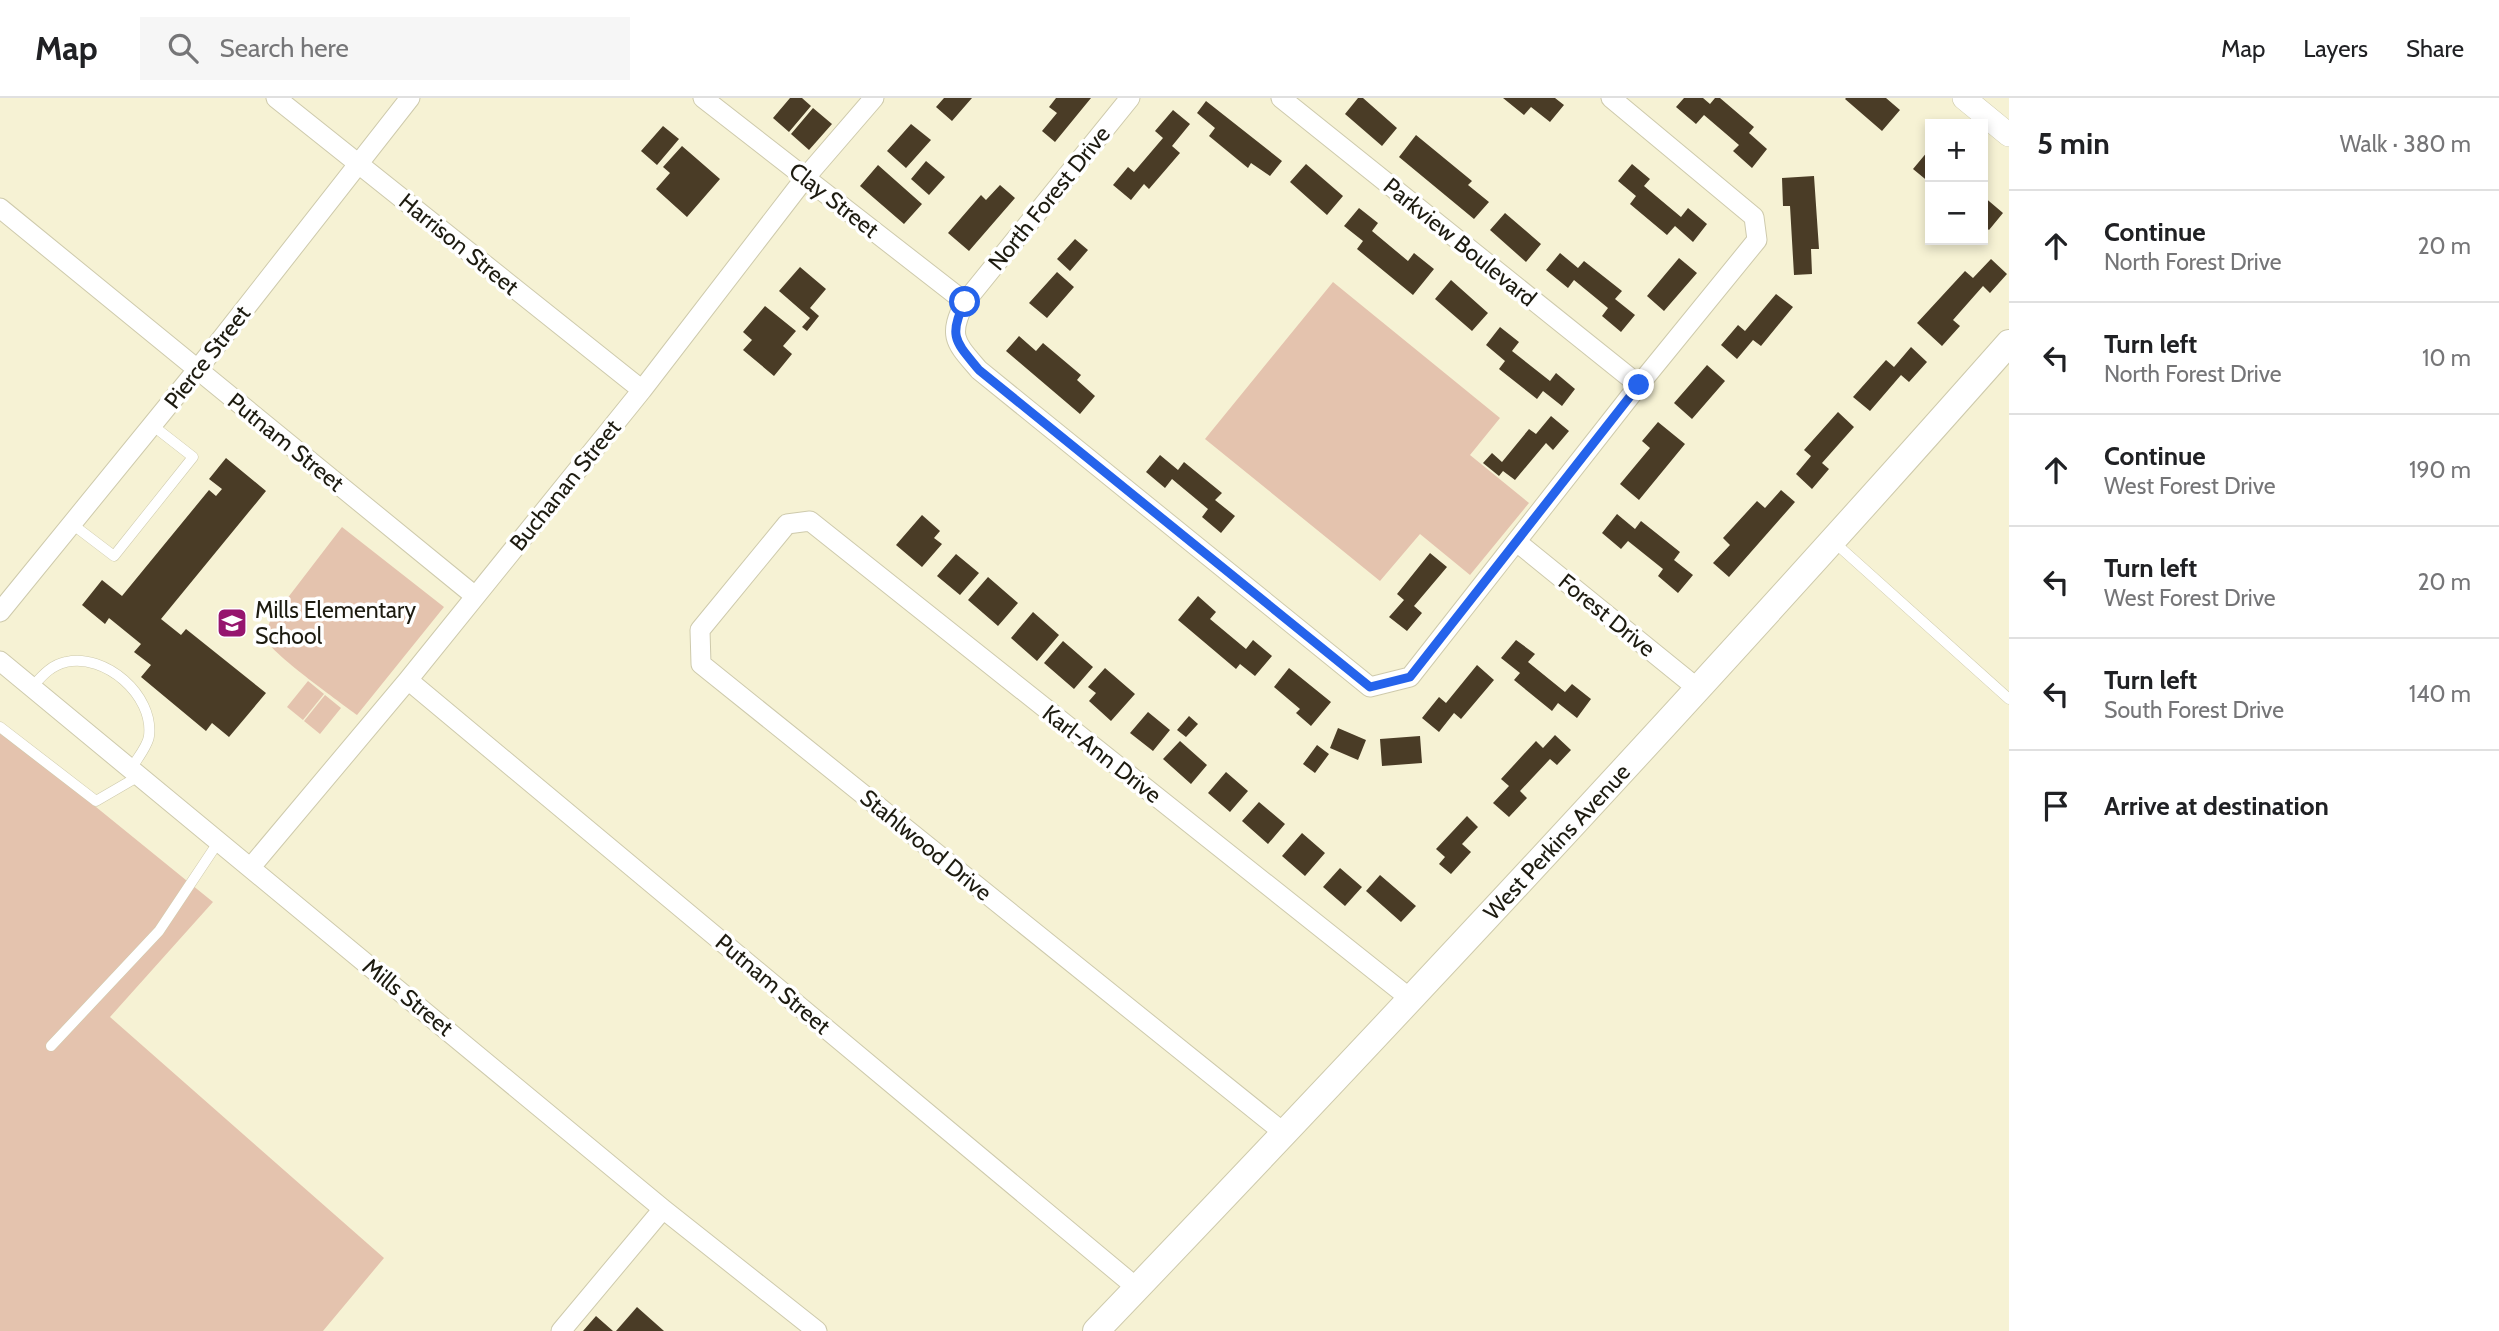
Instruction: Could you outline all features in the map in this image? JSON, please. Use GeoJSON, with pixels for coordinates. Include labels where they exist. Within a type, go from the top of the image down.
{"type":"FeatureCollection","features":[{"type":"Feature","properties":{"kind":"main road","name":"West Perkins Avenue"},"geometry":{"type":"LineString","coordinates":[[1096,1331],[1412,1000],[1833,542],[2009,343]]}},
{"type":"Feature","properties":{"kind":"street","name":"Harrison Street"},"geometry":{"type":"LineString","coordinates":[[276,98],[642,390]]}},
{"type":"Feature","properties":{"kind":"street","name":"Pierce Street"},"geometry":{"type":"LineString","coordinates":[[0,612],[198,370],[410,98]]}},
{"type":"Feature","properties":{"kind":"street","name":"Clay Street"},"geometry":{"type":"LineString","coordinates":[[703,98],[965,302]]}},
{"type":"Feature","properties":{"kind":"street","name":"Buchanan Street"},"geometry":{"type":"LineString","coordinates":[[251,867],[408,680],[642,390],[805,178],[874,98]]}},
{"type":"Feature","properties":{"kind":"street","name":"North Forest Drive"},"geometry":{"type":"LineString","coordinates":[[1130,98],[965,302],[956,319],[956,342],[979,370],[1370,687],[1410,677],[1517,542]]}},
{"type":"Feature","properties":{"kind":"street","name":"Parkview Boulevard"},"geometry":{"type":"LineString","coordinates":[[1281,98],[1639,385]]}},
{"type":"Feature","properties":{"kind":"street"},"geometry":{"type":"LineString","coordinates":[[1517,542],[1639,385],[1757,240],[1754,217],[1611,98]]}},
{"type":"Feature","properties":{"kind":"street"},"geometry":{"type":"LineString","coordinates":[[1964,98],[2009,135]]}},
{"type":"Feature","properties":{"kind":"street","name":"Putnam Street"},"geometry":{"type":"LineString","coordinates":[[0,208],[475,596]]}},
{"type":"Feature","properties":{"kind":"street","name":"Karl-Ann Drive"},"geometry":{"type":"LineString","coordinates":[[787,524],[810,521],[1412,1000]]}},
{"type":"Feature","properties":{"kind":"street","name":"Stahlwood Drive"},"geometry":{"type":"LineString","coordinates":[[787,524],[700,630],[701,664],[1284,1133]]}},
{"type":"Feature","properties":{"kind":"street","name":"Forest Drive"},"geometry":{"type":"LineString","coordinates":[[1517,542],[1697,688]]}},
{"type":"Feature","properties":{"kind":"street","name":"Mills Street"},"geometry":{"type":"LineString","coordinates":[[0,661],[663,1209],[817,1331]]}},
{"type":"Feature","properties":{"kind":"street","name":"Putnam Street"},"geometry":{"type":"LineString","coordinates":[[408,680],[1137,1288]]}},
{"type":"Feature","properties":{"kind":"street"},"geometry":{"type":"LineString","coordinates":[[561,1331],[663,1209]]}},
{"type":"Feature","properties":{"kind":"lane"},"geometry":{"type":"LineString","coordinates":[[72,524],[114,556],[193,457],[152,425]]}},
{"type":"Feature","properties":{"kind":"lane"},"geometry":{"type":"LineString","coordinates":[[1833,542],[2009,699]]}},
{"type":"Feature","properties":{"kind":"lane"},"geometry":{"type":"LineString","coordinates":[[0,727],[96,801],[135,772],[149,737],[146,714],[139,696],[125,679],[88,663],[67,661],[48,670],[32,687]]}},
{"type":"Feature","properties":{"kind":"lane"},"geometry":{"type":"LineString","coordinates":[[51,1046],[159,931],[219,841]]}},
{"type":"Feature","properties":{"kind":"shaded area"},"geometry":{"type":"Polygon","coordinates":[[[1333,282],[1500,418],[1470,455],[1529,503],[1470,575],[1420,534],[1380,581],[1205,439],[1333,282]]]}},
{"type":"Feature","properties":{"kind":"shaded area"},"geometry":{"type":"Polygon","coordinates":[[[342,527],[444,607],[357,715],[282,657],[268,642],[267,637],[270,621],[342,527]]]}},
{"type":"Feature","properties":{"kind":"shaded area"},"geometry":{"type":"Polygon","coordinates":[[[308,681],[324,694],[303,720],[287,707],[308,681]]]}},
{"type":"Feature","properties":{"kind":"shaded area"},"geometry":{"type":"Polygon","coordinates":[[[325,695],[341,708],[320,734],[304,721],[325,695]]]}},
{"type":"Feature","properties":{"kind":"shaded area"},"geometry":{"type":"Polygon","coordinates":[[[0,729],[213,902],[110,1017],[384,1258],[323,1331],[0,1331],[0,729]]]}},
{"type":"Feature","properties":{"kind":"building"},"geometry":{"type":"Polygon","coordinates":[[[790,98],[802,98],[811,106],[789,132],[773,118],[790,98]]]}},
{"type":"Feature","properties":{"kind":"building"},"geometry":{"type":"Polygon","coordinates":[[[944,98],[972,98],[952,121],[936,107],[944,98]]]}},
{"type":"Feature","properties":{"kind":"building"},"geometry":{"type":"Polygon","coordinates":[[[1056,98],[1091,98],[1055,142],[1042,131],[1057,113],[1049,107],[1056,98]]]}},
{"type":"Feature","properties":{"kind":"building"},"geometry":{"type":"Polygon","coordinates":[[[1358,98],[1363,98],[1397,128],[1382,146],[1345,114],[1358,98]]]}},
{"type":"Feature","properties":{"kind":"building"},"geometry":{"type":"Polygon","coordinates":[[[1503,98],[1555,98],[1564,105],[1550,122],[1531,107],[1524,115],[1503,98]]]}},
{"type":"Feature","properties":{"kind":"building"},"geometry":{"type":"Polygon","coordinates":[[[1684,98],[1703,98],[1710,104],[1715,98],[1720,98],[1754,127],[1749,133],[1767,149],[1752,168],[1733,151],[1739,145],[1704,115],[1696,124],[1676,107],[1684,98]]]}},
{"type":"Feature","properties":{"kind":"building"},"geometry":{"type":"Polygon","coordinates":[[[1846,98],[1886,98],[1900,110],[1882,131],[1846,98]]]}},
{"type":"Feature","properties":{"kind":"building"},"geometry":{"type":"Polygon","coordinates":[[[1206,101],[1282,161],[1270,176],[1251,163],[1248,168],[1209,136],[1215,128],[1197,113],[1206,101]]]}},
{"type":"Feature","properties":{"kind":"building"},"geometry":{"type":"Polygon","coordinates":[[[813,108],[832,124],[809,150],[791,134],[813,108]]]}},
{"type":"Feature","properties":{"kind":"building"},"geometry":{"type":"Polygon","coordinates":[[[1173,110],[1190,124],[1172,146],[1180,153],[1149,189],[1144,184],[1131,200],[1113,185],[1128,167],[1134,172],[1163,138],[1155,131],[1173,110]]]}},
{"type":"Feature","properties":{"kind":"building"},"geometry":{"type":"Polygon","coordinates":[[[911,124],[931,140],[906,168],[887,151],[911,124]]]}},
{"type":"Feature","properties":{"kind":"building"},"geometry":{"type":"Polygon","coordinates":[[[663,126],[679,139],[657,165],[641,151],[663,126]]]}},
{"type":"Feature","properties":{"kind":"building"},"geometry":{"type":"Polygon","coordinates":[[[1416,135],[1472,181],[1468,185],[1489,202],[1474,219],[1399,157],[1416,135]]]}},
{"type":"Feature","properties":{"kind":"building"},"geometry":{"type":"Polygon","coordinates":[[[682,146],[720,179],[687,217],[656,189],[670,173],[663,167],[682,146]]]}},
{"type":"Feature","properties":{"kind":"building"},"geometry":{"type":"Polygon","coordinates":[[[1925,155],[1925,179],[1913,169],[1925,155]]]}},
{"type":"Feature","properties":{"kind":"building"},"geometry":{"type":"Polygon","coordinates":[[[926,161],[945,177],[929,195],[911,179],[926,161]]]}},
{"type":"Feature","properties":{"kind":"building"},"geometry":{"type":"Polygon","coordinates":[[[1306,164],[1343,196],[1327,215],[1290,182],[1306,164]]]}},
{"type":"Feature","properties":{"kind":"building"},"geometry":{"type":"Polygon","coordinates":[[[1632,164],[1650,179],[1644,186],[1681,217],[1688,208],[1707,224],[1693,242],[1675,226],[1667,235],[1630,204],[1636,196],[1618,181],[1632,164]]]}},
{"type":"Feature","properties":{"kind":"building"},"geometry":{"type":"Polygon","coordinates":[[[878,165],[922,204],[904,224],[860,186],[878,165]]]}},
{"type":"Feature","properties":{"kind":"building"},"geometry":{"type":"Polygon","coordinates":[[[1814,176],[1819,249],[1811,249],[1812,274],[1794,275],[1790,206],[1783,206],[1782,178],[1814,176]]]}},
{"type":"Feature","properties":{"kind":"building"},"geometry":{"type":"Polygon","coordinates":[[[1000,185],[1015,198],[969,251],[948,233],[981,195],[986,200],[1000,185]]]}},
{"type":"Feature","properties":{"kind":"building"},"geometry":{"type":"Polygon","coordinates":[[[1988,200],[2003,213],[1988,229],[1988,200]]]}},
{"type":"Feature","properties":{"kind":"building"},"geometry":{"type":"Polygon","coordinates":[[[1359,208],[1378,223],[1372,231],[1408,261],[1414,253],[1434,269],[1413,295],[1357,249],[1363,241],[1344,226],[1359,208]]]}},
{"type":"Feature","properties":{"kind":"building"},"geometry":{"type":"Polygon","coordinates":[[[1505,213],[1541,244],[1526,262],[1490,230],[1505,213]]]}},
{"type":"Feature","properties":{"kind":"building"},"geometry":{"type":"Polygon","coordinates":[[[1075,239],[1088,250],[1070,271],[1057,259],[1075,239]]]}},
{"type":"Feature","properties":{"kind":"building"},"geometry":{"type":"Polygon","coordinates":[[[1560,253],[1578,268],[1584,261],[1622,291],[1615,299],[1635,315],[1621,332],[1602,316],[1608,308],[1574,280],[1568,288],[1546,270],[1560,253]]]}},
{"type":"Feature","properties":{"kind":"building"},"geometry":{"type":"Polygon","coordinates":[[[1679,258],[1697,273],[1664,311],[1647,296],[1679,258]]]}},
{"type":"Feature","properties":{"kind":"building"},"geometry":{"type":"Polygon","coordinates":[[[1991,259],[2007,274],[1990,293],[1983,286],[1953,320],[1960,326],[1942,346],[1917,323],[1965,271],[1973,278],[1991,259]]]}},
{"type":"Feature","properties":{"kind":"building"},"geometry":{"type":"Polygon","coordinates":[[[800,267],[826,289],[810,308],[819,316],[807,331],[802,327],[810,318],[779,291],[800,267]]]}},
{"type":"Feature","properties":{"kind":"building"},"geometry":{"type":"Polygon","coordinates":[[[1057,272],[1074,287],[1047,318],[1029,303],[1057,272]]]}},
{"type":"Feature","properties":{"kind":"building"},"geometry":{"type":"Polygon","coordinates":[[[1451,280],[1488,313],[1472,331],[1435,299],[1451,280]]]}},
{"type":"Feature","properties":{"kind":"building"},"geometry":{"type":"Polygon","coordinates":[[[1776,294],[1793,307],[1761,346],[1753,340],[1737,359],[1721,345],[1738,325],[1745,331],[1776,294]]]}},
{"type":"Feature","properties":{"kind":"building"},"geometry":{"type":"Polygon","coordinates":[[[765,306],[796,331],[783,346],[792,354],[774,376],[743,350],[752,340],[743,332],[765,306]]]}},
{"type":"Feature","properties":{"kind":"building"},"geometry":{"type":"Polygon","coordinates":[[[1500,327],[1519,342],[1512,351],[1550,381],[1556,373],[1575,389],[1562,406],[1543,391],[1537,399],[1499,369],[1505,361],[1486,345],[1500,327]]]}},
{"type":"Feature","properties":{"kind":"building"},"geometry":{"type":"Polygon","coordinates":[[[1019,336],[1036,351],[1043,343],[1081,375],[1077,380],[1095,396],[1080,414],[1006,351],[1019,336]]]}},
{"type":"Feature","properties":{"kind":"building"},"geometry":{"type":"Polygon","coordinates":[[[1911,347],[1927,362],[1909,382],[1901,375],[1870,411],[1853,397],[1886,360],[1894,367],[1911,347]]]}},
{"type":"Feature","properties":{"kind":"building"},"geometry":{"type":"Polygon","coordinates":[[[1707,365],[1725,381],[1692,419],[1674,403],[1707,365]]]}},
{"type":"Feature","properties":{"kind":"building"},"geometry":{"type":"Polygon","coordinates":[[[1838,412],[1854,427],[1822,463],[1829,469],[1812,489],[1796,474],[1811,456],[1804,450],[1838,412]]]}},
{"type":"Feature","properties":{"kind":"building"},"geometry":{"type":"Polygon","coordinates":[[[1551,416],[1569,431],[1553,450],[1546,443],[1515,480],[1503,471],[1499,476],[1483,463],[1492,453],[1502,462],[1529,429],[1536,434],[1551,416]]]}},
{"type":"Feature","properties":{"kind":"building"},"geometry":{"type":"Polygon","coordinates":[[[1658,422],[1685,444],[1639,500],[1620,484],[1650,448],[1642,441],[1658,422]]]}},
{"type":"Feature","properties":{"kind":"building"},"geometry":{"type":"Polygon","coordinates":[[[1160,455],[1178,470],[1184,462],[1222,493],[1215,500],[1235,516],[1221,533],[1202,517],[1208,509],[1172,479],[1165,488],[1146,472],[1160,455]]]}},
{"type":"Feature","properties":{"kind":"building"},"geometry":{"type":"Polygon","coordinates":[[[226,458],[266,491],[161,619],[181,635],[186,629],[266,693],[229,737],[212,723],[206,731],[141,677],[151,665],[134,652],[141,644],[109,618],[105,624],[82,605],[102,580],[122,596],[209,490],[216,496],[222,489],[209,479],[226,458]]]}},
{"type":"Feature","properties":{"kind":"building"},"geometry":{"type":"Polygon","coordinates":[[[1781,490],[1795,502],[1729,577],[1713,563],[1730,545],[1723,538],[1757,501],[1765,508],[1781,490]]]}},
{"type":"Feature","properties":{"kind":"building"},"geometry":{"type":"Polygon","coordinates":[[[1617,514],[1635,529],[1641,521],[1680,552],[1674,560],[1693,575],[1678,593],[1658,576],[1663,569],[1628,541],[1621,549],[1602,533],[1617,514]]]}},
{"type":"Feature","properties":{"kind":"building"},"geometry":{"type":"Polygon","coordinates":[[[922,515],[940,531],[934,538],[942,544],[922,567],[896,545],[922,515]]]}},
{"type":"Feature","properties":{"kind":"building"},"geometry":{"type":"Polygon","coordinates":[[[1430,553],[1447,567],[1414,606],[1422,613],[1407,631],[1389,617],[1404,600],[1397,594],[1430,553]]]}},
{"type":"Feature","properties":{"kind":"building"},"geometry":{"type":"Polygon","coordinates":[[[956,554],[979,573],[960,595],[937,576],[956,554]]]}},
{"type":"Feature","properties":{"kind":"building"},"geometry":{"type":"Polygon","coordinates":[[[988,577],[1018,603],[998,626],[968,600],[988,577]]]}},
{"type":"Feature","properties":{"kind":"building"},"geometry":{"type":"Polygon","coordinates":[[[1198,596],[1216,612],[1210,619],[1246,649],[1253,640],[1272,656],[1255,676],[1240,664],[1236,669],[1178,620],[1198,596]]]}},
{"type":"Feature","properties":{"kind":"building"},"geometry":{"type":"Polygon","coordinates":[[[1033,612],[1059,635],[1037,661],[1011,638],[1033,612]]]}},
{"type":"Feature","properties":{"kind":"building"},"geometry":{"type":"Polygon","coordinates":[[[1516,640],[1535,654],[1528,662],[1565,692],[1572,684],[1591,699],[1577,718],[1558,703],[1552,711],[1514,680],[1520,673],[1501,658],[1516,640]]]}},
{"type":"Feature","properties":{"kind":"building"},"geometry":{"type":"Polygon","coordinates":[[[1063,641],[1093,667],[1074,689],[1044,663],[1063,641]]]}},
{"type":"Feature","properties":{"kind":"building"},"geometry":{"type":"Polygon","coordinates":[[[1477,665],[1494,680],[1461,719],[1454,713],[1439,732],[1422,718],[1439,697],[1446,703],[1477,665]]]}},
{"type":"Feature","properties":{"kind":"building"},"geometry":{"type":"Polygon","coordinates":[[[1105,668],[1135,694],[1111,721],[1089,701],[1096,693],[1088,687],[1105,668]]]}},
{"type":"Feature","properties":{"kind":"building"},"geometry":{"type":"Polygon","coordinates":[[[1289,668],[1331,702],[1311,726],[1296,713],[1300,709],[1274,687],[1289,668]]]}},
{"type":"Feature","properties":{"kind":"building"},"geometry":{"type":"Polygon","coordinates":[[[1148,712],[1170,730],[1153,751],[1130,733],[1148,712]]]}},
{"type":"Feature","properties":{"kind":"building"},"geometry":{"type":"Polygon","coordinates":[[[1189,716],[1198,724],[1186,737],[1177,730],[1189,716]]]}},
{"type":"Feature","properties":{"kind":"building"},"geometry":{"type":"Polygon","coordinates":[[[1338,728],[1366,740],[1358,760],[1330,748],[1338,728]]]}},
{"type":"Feature","properties":{"kind":"building"},"geometry":{"type":"Polygon","coordinates":[[[1555,735],[1571,750],[1557,765],[1550,759],[1520,791],[1527,798],[1509,817],[1493,803],[1509,786],[1501,779],[1536,741],[1543,748],[1555,735]]]}},
{"type":"Feature","properties":{"kind":"building"},"geometry":{"type":"Polygon","coordinates":[[[1420,736],[1422,763],[1382,766],[1380,739],[1420,736]]]}},
{"type":"Feature","properties":{"kind":"building"},"geometry":{"type":"Polygon","coordinates":[[[1180,741],[1207,765],[1191,784],[1163,759],[1180,741]]]}},
{"type":"Feature","properties":{"kind":"building"},"geometry":{"type":"Polygon","coordinates":[[[1317,745],[1329,754],[1315,773],[1303,764],[1317,745]]]}},
{"type":"Feature","properties":{"kind":"building"},"geometry":{"type":"Polygon","coordinates":[[[1226,772],[1248,791],[1230,812],[1208,793],[1226,772]]]}},
{"type":"Feature","properties":{"kind":"building"},"geometry":{"type":"Polygon","coordinates":[[[1259,802],[1285,824],[1268,844],[1242,821],[1259,802]]]}},
{"type":"Feature","properties":{"kind":"building"},"geometry":{"type":"Polygon","coordinates":[[[1467,816],[1478,827],[1462,844],[1471,852],[1451,874],[1439,864],[1445,857],[1436,849],[1467,816]]]}},
{"type":"Feature","properties":{"kind":"building"},"geometry":{"type":"Polygon","coordinates":[[[1302,833],[1325,853],[1305,876],[1282,856],[1302,833]]]}},
{"type":"Feature","properties":{"kind":"building"},"geometry":{"type":"Polygon","coordinates":[[[1340,868],[1362,887],[1345,906],[1323,887],[1340,868]]]}},
{"type":"Feature","properties":{"kind":"building"},"geometry":{"type":"Polygon","coordinates":[[[1380,875],[1416,906],[1401,922],[1366,891],[1380,875]]]}},
{"type":"Feature","properties":{"kind":"building"},"geometry":{"type":"Polygon","coordinates":[[[637,1307],[664,1331],[616,1331],[637,1307]]]}},
{"type":"Feature","properties":{"kind":"building"},"geometry":{"type":"Polygon","coordinates":[[[596,1316],[613,1331],[583,1331],[596,1316]]]}},
{"type":"Feature","properties":{"kind":"place","name":"Mills Elementary School"},"geometry":{"type":"Point","coordinates":[232,623]}},
{"type":"Feature","properties":{"kind":"route"},"geometry":{"type":"LineString","coordinates":[[965,302],[956,319],[956,342],[979,370],[1370,687],[1410,677],[1639,385]]}}]}
